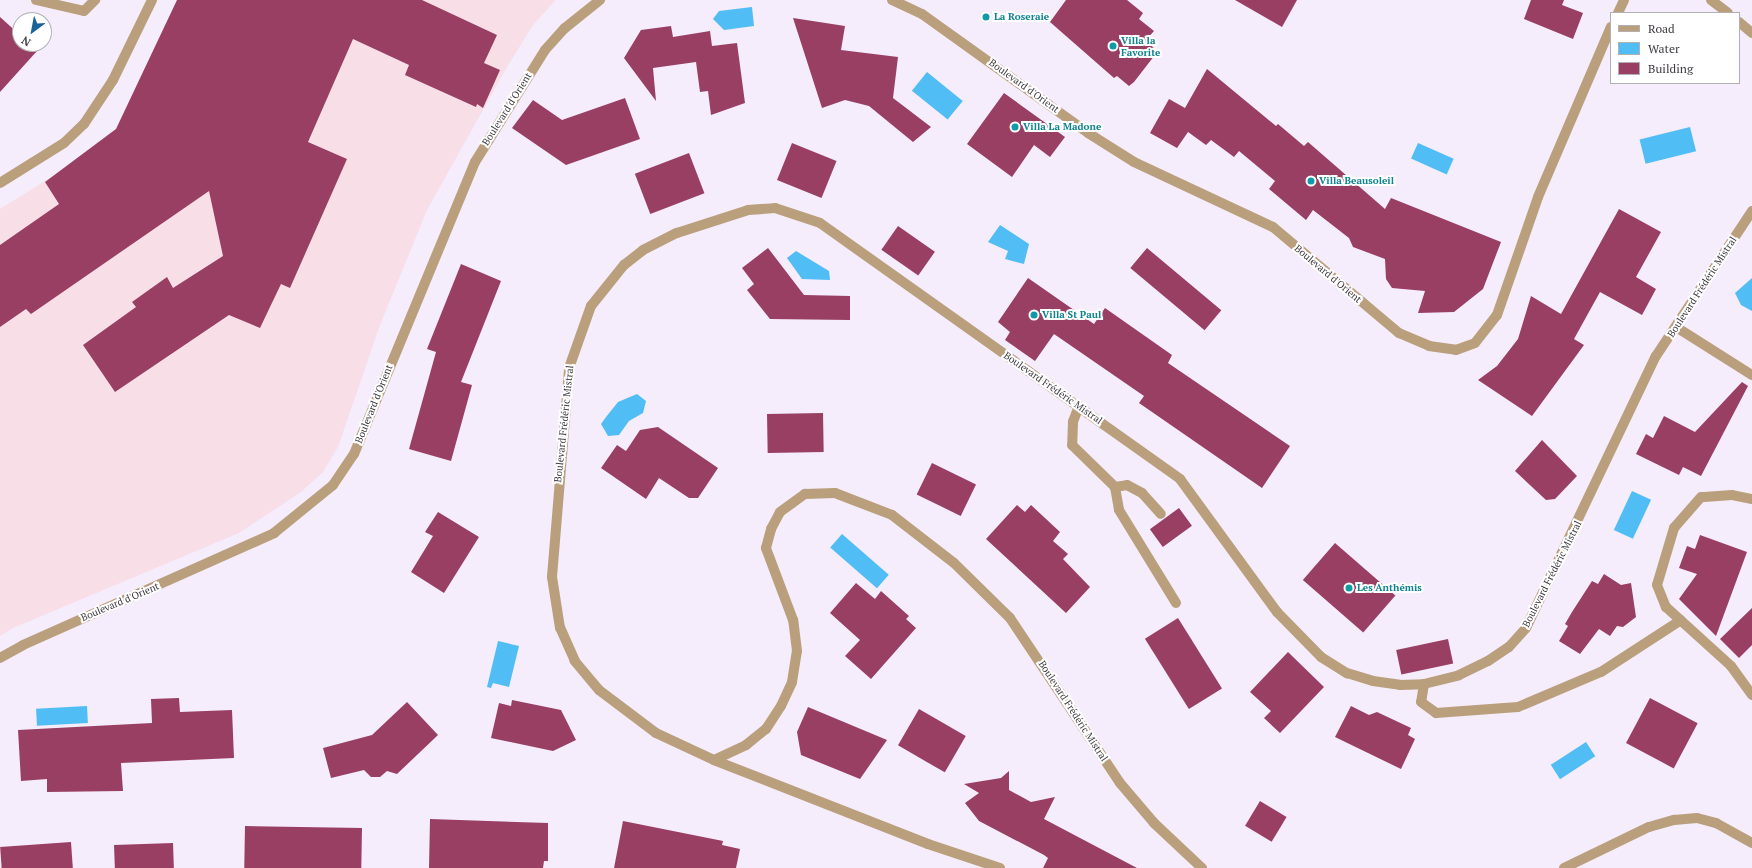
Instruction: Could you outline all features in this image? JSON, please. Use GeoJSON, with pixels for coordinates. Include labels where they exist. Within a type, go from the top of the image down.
{"type":"FeatureCollection","features":[{"type":"Feature","properties":{"kind":"street"},"geometry":{"type":"LineString","coordinates":[[36,0],[84,11],[95,0]]}},
{"type":"Feature","properties":{"kind":"street"},"geometry":{"type":"LineString","coordinates":[[0,183],[64,143],[84,124],[113,80],[152,0]]}},
{"type":"Feature","properties":{"kind":"street","name":"Boulevard d'Orient"},"geometry":{"type":"LineString","coordinates":[[0,658],[23,644],[274,533],[333,485],[354,454],[475,162],[545,50],[565,28],[600,0]]}},
{"type":"Feature","properties":{"kind":"street","name":"Boulevard d'Orient"},"geometry":{"type":"LineString","coordinates":[[892,0],[922,14],[1088,134],[1134,162],[1273,227],[1399,333],[1429,346],[1456,350],[1475,343],[1497,315],[1538,197],[1610,29]]}},
{"type":"Feature","properties":{"kind":"street"},"geometry":{"type":"LineString","coordinates":[[1618,12],[1624,0]]}},
{"type":"Feature","properties":{"kind":"street"},"geometry":{"type":"LineString","coordinates":[[1711,0],[1727,12]]}},
{"type":"Feature","properties":{"kind":"street"},"geometry":{"type":"LineString","coordinates":[[1740,23],[1752,33]]}},
{"type":"Feature","properties":{"kind":"street","name":"Boulevard Frédéric Mistral"},"geometry":{"type":"LineString","coordinates":[[1000,868],[980,865],[714,760],[656,734],[622,710],[598,690],[575,661],[560,628],[552,577],[568,368],[591,306],[624,265],[644,250],[677,233],[724,216],[775,208],[797,214],[820,224],[1180,479],[1277,612],[1321,657],[1346,674],[1373,681],[1400,685],[1424,684],[1459,675],[1488,661],[1508,646],[1526,628],[1656,356],[1752,211]]}},
{"type":"Feature","properties":{"kind":"street"},"geometry":{"type":"LineString","coordinates":[[1676,326],[1752,375]]}},
{"type":"Feature","properties":{"kind":"street"},"geometry":{"type":"LineString","coordinates":[[1079,406],[1073,422],[1072,445],[1115,486],[1119,510],[1176,603]]}},
{"type":"Feature","properties":{"kind":"street"},"geometry":{"type":"LineString","coordinates":[[1115,486],[1127,485],[1142,493],[1161,514]]}},
{"type":"Feature","properties":{"kind":"street","name":"Boulevard Frédéric Mistral"},"geometry":{"type":"LineString","coordinates":[[714,760],[746,745],[766,729],[781,706],[792,682],[797,651],[793,620],[766,548],[771,529],[780,512],[805,494],[835,493],[892,515],[954,563],[1010,618],[1068,701],[1120,783],[1154,823],[1202,868]]}},
{"type":"Feature","properties":{"kind":"street"},"geometry":{"type":"LineString","coordinates":[[1752,499],[1732,495],[1701,497],[1674,528],[1657,585],[1666,606],[1731,666],[1752,695]]}},
{"type":"Feature","properties":{"kind":"street"},"geometry":{"type":"LineString","coordinates":[[1424,684],[1421,702],[1436,713],[1518,707],[1601,672],[1681,620]]}},
{"type":"Feature","properties":{"kind":"street"},"geometry":{"type":"LineString","coordinates":[[1564,868],[1649,827],[1674,820],[1697,818],[1716,823],[1752,843]]}},
{"type":"Feature","properties":{"kind":"shaded area"},"geometry":{"type":"Polygon","coordinates":[[[177,0],[556,0],[533,25],[507,67],[427,210],[380,325],[338,447],[323,472],[301,492],[239,533],[13,628],[0,636],[0,209],[69,166],[116,129],[177,0]]]}},
{"type":"Feature","properties":{"kind":"water"},"geometry":{"type":"Polygon","coordinates":[[[752,7],[754,26],[724,30],[713,19],[719,11],[752,7]]]}},
{"type":"Feature","properties":{"kind":"water"},"geometry":{"type":"Polygon","coordinates":[[[927,72],[963,101],[948,120],[912,91],[927,72]]]}},
{"type":"Feature","properties":{"kind":"water"},"geometry":{"type":"Polygon","coordinates":[[[1690,127],[1696,151],[1646,164],[1640,140],[1690,127]]]}},
{"type":"Feature","properties":{"kind":"water"},"geometry":{"type":"Polygon","coordinates":[[[1418,143],[1454,159],[1447,174],[1411,159],[1418,143]]]}},
{"type":"Feature","properties":{"kind":"water"},"geometry":{"type":"Polygon","coordinates":[[[1000,225],[1029,244],[1024,264],[1005,259],[1008,251],[988,242],[1000,225]]]}},
{"type":"Feature","properties":{"kind":"water"},"geometry":{"type":"Polygon","coordinates":[[[796,251],[829,271],[830,280],[802,279],[787,258],[796,251]]]}},
{"type":"Feature","properties":{"kind":"water"},"geometry":{"type":"Polygon","coordinates":[[[1752,278],[1752,311],[1741,305],[1735,293],[1752,278]]]}},
{"type":"Feature","properties":{"kind":"water"},"geometry":{"type":"Polygon","coordinates":[[[637,394],[646,401],[643,413],[629,421],[619,435],[608,436],[601,424],[618,402],[637,394]]]}},
{"type":"Feature","properties":{"kind":"water"},"geometry":{"type":"Polygon","coordinates":[[[1632,491],[1651,500],[1633,539],[1614,530],[1632,491]]]}},
{"type":"Feature","properties":{"kind":"water"},"geometry":{"type":"Polygon","coordinates":[[[842,534],[889,575],[877,588],[830,548],[842,534]]]}},
{"type":"Feature","properties":{"kind":"water"},"geometry":{"type":"Polygon","coordinates":[[[498,641],[519,646],[509,687],[493,683],[491,688],[487,687],[498,641]]]}},
{"type":"Feature","properties":{"kind":"water"},"geometry":{"type":"Polygon","coordinates":[[[87,706],[88,723],[37,726],[36,709],[87,706]]]}},
{"type":"Feature","properties":{"kind":"water"},"geometry":{"type":"Polygon","coordinates":[[[1586,742],[1595,756],[1560,779],[1551,765],[1586,742]]]}},
{"type":"Feature","properties":{"kind":"building"},"geometry":{"type":"Polygon","coordinates":[[[177,0],[422,0],[497,35],[484,63],[500,70],[483,108],[477,104],[476,107],[405,75],[409,65],[353,39],[308,142],[347,159],[290,288],[281,284],[260,328],[229,315],[115,392],[83,345],[136,307],[132,302],[167,277],[173,288],[223,256],[209,191],[31,314],[26,309],[0,327],[0,245],[59,204],[45,182],[116,129],[177,0]]]}},
{"type":"Feature","properties":{"kind":"building","name":"Villa la Favorite"},"geometry":{"type":"Polygon","coordinates":[[[1066,0],[1127,0],[1143,13],[1139,19],[1154,31],[1145,41],[1158,51],[1134,82],[1129,86],[1117,76],[1114,78],[1050,22],[1066,0]]]}},
{"type":"Feature","properties":{"kind":"building"},"geometry":{"type":"Polygon","coordinates":[[[1235,0],[1297,0],[1282,27],[1235,0]]]}},
{"type":"Feature","properties":{"kind":"building"},"geometry":{"type":"Polygon","coordinates":[[[1531,0],[1564,0],[1562,5],[1583,13],[1573,39],[1524,19],[1531,0]]]}},
{"type":"Feature","properties":{"kind":"building"},"geometry":{"type":"Polygon","coordinates":[[[0,17],[12,28],[12,52],[36,52],[0,92],[0,17]]]}},
{"type":"Feature","properties":{"kind":"building"},"geometry":{"type":"Polygon","coordinates":[[[793,18],[845,26],[841,50],[898,57],[893,98],[931,127],[913,142],[869,106],[845,100],[822,108],[793,18]]]}},
{"type":"Feature","properties":{"kind":"building"},"geometry":{"type":"Polygon","coordinates":[[[671,26],[673,37],[710,31],[712,46],[737,43],[745,103],[711,115],[708,91],[700,92],[696,62],[653,68],[656,101],[624,58],[641,30],[671,26]]]}},
{"type":"Feature","properties":{"kind":"building"},"geometry":{"type":"Polygon","coordinates":[[[1207,69],[1276,126],[1278,124],[1304,146],[1308,142],[1385,209],[1391,198],[1501,242],[1483,289],[1454,312],[1418,313],[1425,291],[1392,288],[1386,279],[1385,259],[1353,247],[1349,238],[1313,210],[1306,220],[1269,189],[1275,181],[1239,151],[1234,157],[1211,140],[1206,145],[1188,132],[1177,148],[1150,133],[1169,99],[1185,108],[1207,69]]]}},
{"type":"Feature","properties":{"kind":"building","name":"Villa La Madone"},"geometry":{"type":"Polygon","coordinates":[[[1004,93],[1065,137],[1050,157],[1034,145],[1012,177],[967,144],[1004,93]]]}},
{"type":"Feature","properties":{"kind":"building"},"geometry":{"type":"Polygon","coordinates":[[[625,98],[640,139],[566,165],[512,128],[533,100],[562,120],[625,98]]]}},
{"type":"Feature","properties":{"kind":"building"},"geometry":{"type":"Polygon","coordinates":[[[792,143],[837,161],[822,198],[777,180],[792,143]]]}},
{"type":"Feature","properties":{"kind":"building"},"geometry":{"type":"Polygon","coordinates":[[[689,153],[704,193],[650,214],[635,174],[689,153]]]}},
{"type":"Feature","properties":{"kind":"building"},"geometry":{"type":"Polygon","coordinates":[[[1619,209],[1661,232],[1636,277],[1656,289],[1642,315],[1600,292],[1574,339],[1584,345],[1532,416],[1478,380],[1497,366],[1518,339],[1531,296],[1561,314],[1619,209]]]}},
{"type":"Feature","properties":{"kind":"building"},"geometry":{"type":"Polygon","coordinates":[[[898,226],[935,252],[918,276],[881,250],[898,226]]]}},
{"type":"Feature","properties":{"kind":"building"},"geometry":{"type":"Polygon","coordinates":[[[768,248],[804,295],[850,296],[850,320],[770,319],[747,290],[754,284],[742,268],[768,248]]]}},
{"type":"Feature","properties":{"kind":"building"},"geometry":{"type":"Polygon","coordinates":[[[1147,248],[1221,310],[1205,330],[1130,268],[1147,248]]]}},
{"type":"Feature","properties":{"kind":"building"},"geometry":{"type":"Polygon","coordinates":[[[461,264],[501,281],[461,382],[472,385],[451,461],[409,449],[436,352],[427,349],[461,264]]]}},
{"type":"Feature","properties":{"kind":"building"},"geometry":{"type":"Polygon","coordinates":[[[1028,278],[1094,324],[1105,308],[1172,355],[1168,363],[1290,446],[1262,488],[1139,403],[1144,396],[1054,334],[1035,361],[1005,340],[1010,332],[998,322],[1028,278]]]}},
{"type":"Feature","properties":{"kind":"building"},"geometry":{"type":"Polygon","coordinates":[[[1742,382],[1748,386],[1701,476],[1683,467],[1679,475],[1636,454],[1646,434],[1653,438],[1664,416],[1695,432],[1742,382]]]}},
{"type":"Feature","properties":{"kind":"building"},"geometry":{"type":"Polygon","coordinates":[[[823,413],[824,452],[768,453],[767,414],[823,413]]]}},
{"type":"Feature","properties":{"kind":"building"},"geometry":{"type":"Polygon","coordinates":[[[658,427],[718,468],[698,498],[689,498],[659,478],[646,499],[601,468],[617,445],[626,451],[640,430],[658,427]]]}},
{"type":"Feature","properties":{"kind":"building"},"geometry":{"type":"Polygon","coordinates":[[[1542,440],[1577,476],[1555,499],[1546,500],[1515,471],[1542,440]]]}},
{"type":"Feature","properties":{"kind":"building"},"geometry":{"type":"Polygon","coordinates":[[[932,463],[976,484],[961,516],[917,494],[932,463]]]}},
{"type":"Feature","properties":{"kind":"building"},"geometry":{"type":"Polygon","coordinates":[[[1017,505],[1025,512],[1031,505],[1060,532],[1053,541],[1068,554],[1063,559],[1090,587],[1066,613],[986,539],[1017,505]]]}},
{"type":"Feature","properties":{"kind":"building"},"geometry":{"type":"Polygon","coordinates":[[[1179,508],[1192,526],[1163,547],[1150,529],[1179,508]]]}},
{"type":"Feature","properties":{"kind":"building"},"geometry":{"type":"Polygon","coordinates":[[[438,512],[479,537],[444,593],[411,572],[433,536],[425,532],[438,512]]]}},
{"type":"Feature","properties":{"kind":"building"},"geometry":{"type":"Polygon","coordinates":[[[1700,535],[1747,552],[1716,636],[1679,599],[1697,574],[1679,568],[1687,546],[1695,549],[1700,535]]]}},
{"type":"Feature","properties":{"kind":"building","name":"Les Anthémis"},"geometry":{"type":"Polygon","coordinates":[[[1335,543],[1395,595],[1363,632],[1303,580],[1335,543]]]}},
{"type":"Feature","properties":{"kind":"building"},"geometry":{"type":"Polygon","coordinates":[[[1604,574],[1621,585],[1631,583],[1636,617],[1623,627],[1617,626],[1610,636],[1599,629],[1580,654],[1559,641],[1568,626],[1565,624],[1592,581],[1598,584],[1604,574]]]}},
{"type":"Feature","properties":{"kind":"building"},"geometry":{"type":"Polygon","coordinates":[[[856,583],[875,599],[881,591],[909,616],[906,619],[916,628],[871,679],[845,656],[860,640],[830,613],[856,583]]]}},
{"type":"Feature","properties":{"kind":"building"},"geometry":{"type":"Polygon","coordinates":[[[1752,608],[1752,645],[1739,658],[1720,639],[1752,608]]]}},
{"type":"Feature","properties":{"kind":"building"},"geometry":{"type":"Polygon","coordinates":[[[1178,618],[1222,688],[1189,709],[1145,639],[1178,618]]]}},
{"type":"Feature","properties":{"kind":"building"},"geometry":{"type":"Polygon","coordinates":[[[1448,639],[1453,663],[1401,674],[1396,650],[1448,639]]]}},
{"type":"Feature","properties":{"kind":"building"},"geometry":{"type":"Polygon","coordinates":[[[1288,652],[1324,687],[1280,733],[1264,718],[1271,711],[1250,692],[1288,652]]]}},
{"type":"Feature","properties":{"kind":"building"},"geometry":{"type":"Polygon","coordinates":[[[179,698],[180,712],[232,710],[234,758],[121,763],[123,791],[47,792],[47,779],[21,781],[18,730],[152,723],[151,699],[179,698]]]}},
{"type":"Feature","properties":{"kind":"building"},"geometry":{"type":"Polygon","coordinates":[[[1650,698],[1698,723],[1674,768],[1626,743],[1650,698]]]}},
{"type":"Feature","properties":{"kind":"building"},"geometry":{"type":"Polygon","coordinates":[[[512,700],[561,710],[576,740],[553,751],[491,738],[499,703],[511,706],[512,700]]]}},
{"type":"Feature","properties":{"kind":"building"},"geometry":{"type":"Polygon","coordinates":[[[407,702],[438,735],[397,774],[387,771],[380,777],[371,777],[364,770],[331,778],[323,748],[372,735],[407,702]]]}},
{"type":"Feature","properties":{"kind":"building"},"geometry":{"type":"Polygon","coordinates":[[[1351,706],[1369,715],[1377,712],[1411,728],[1408,735],[1415,739],[1401,769],[1335,737],[1351,706]]]}},
{"type":"Feature","properties":{"kind":"building"},"geometry":{"type":"Polygon","coordinates":[[[808,707],[887,740],[860,779],[801,755],[797,732],[808,707]]]}},
{"type":"Feature","properties":{"kind":"building"},"geometry":{"type":"Polygon","coordinates":[[[919,709],[966,736],[945,772],[898,745],[919,709]]]}},
{"type":"Feature","properties":{"kind":"building"},"geometry":{"type":"Polygon","coordinates":[[[1009,771],[1009,790],[1031,802],[1055,797],[1044,819],[1137,868],[1043,868],[1048,858],[1044,855],[979,821],[965,803],[979,793],[964,784],[1001,778],[1009,771]]]}},
{"type":"Feature","properties":{"kind":"building"},"geometry":{"type":"Polygon","coordinates":[[[1260,801],[1287,817],[1272,842],[1245,826],[1260,801]]]}},
{"type":"Feature","properties":{"kind":"building"},"geometry":{"type":"Polygon","coordinates":[[[430,819],[548,823],[548,861],[544,861],[543,868],[429,868],[430,819]]]}},
{"type":"Feature","properties":{"kind":"building"},"geometry":{"type":"Polygon","coordinates":[[[623,821],[723,841],[722,845],[740,849],[736,868],[614,868],[623,821]]]}},
{"type":"Feature","properties":{"kind":"building"},"geometry":{"type":"Polygon","coordinates":[[[245,826],[362,828],[361,868],[244,868],[245,826]]]}},
{"type":"Feature","properties":{"kind":"building"},"geometry":{"type":"Polygon","coordinates":[[[71,842],[73,868],[2,868],[0,847],[71,842]]]}},
{"type":"Feature","properties":{"kind":"building"},"geometry":{"type":"Polygon","coordinates":[[[173,843],[174,868],[115,868],[114,845],[173,843]]]}},
{"type":"Feature","properties":{"kind":"place","name":"La Roseraie"},"geometry":{"type":"Point","coordinates":[986,17]}},
{"type":"Feature","properties":{"kind":"place","name":"Villa la Favorite"},"geometry":{"type":"Point","coordinates":[1113,46]}},
{"type":"Feature","properties":{"kind":"place","name":"Villa La Madone"},"geometry":{"type":"Point","coordinates":[1015,127]}},
{"type":"Feature","properties":{"kind":"place","name":"Villa Beausoleil"},"geometry":{"type":"Point","coordinates":[1311,181]}},
{"type":"Feature","properties":{"kind":"place","name":"Villa St Paul"},"geometry":{"type":"Point","coordinates":[1034,315]}},
{"type":"Feature","properties":{"kind":"place","name":"Les Anthémis"},"geometry":{"type":"Point","coordinates":[1349,588]}}]}
